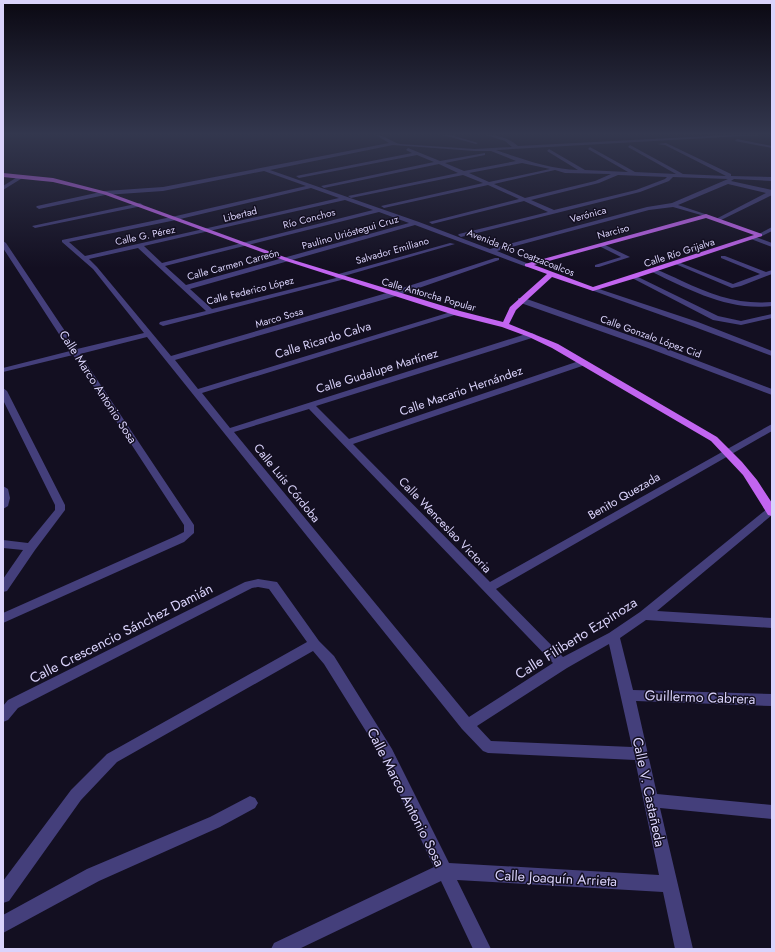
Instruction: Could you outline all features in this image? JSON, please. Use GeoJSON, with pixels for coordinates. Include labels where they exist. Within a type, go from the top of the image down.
{"type":"FeatureCollection","features":[{"type":"Feature","properties":{"kind":"main road","name":"Calle Antorcha Popular"},"geometry":{"type":"LineString","coordinates":[[47,179],[105,193],[288,260],[457,314],[505,325],[532,335],[555,346],[714,439],[728,451],[744,470],[772,511]]}},
{"type":"Feature","properties":{"kind":"main road"},"geometry":{"type":"LineString","coordinates":[[706,216],[760,235]]}},
{"type":"Feature","properties":{"kind":"main road","name":"Narciso"},"geometry":{"type":"LineString","coordinates":[[527,265],[706,216]]}},
{"type":"Feature","properties":{"kind":"main road","name":"Calle Río Grijalva"},"geometry":{"type":"LineString","coordinates":[[592,289],[634,278],[760,235]]}},
{"type":"Feature","properties":{"kind":"main road","name":"Avenida Río Coatzacoalcos"},"geometry":{"type":"LineString","coordinates":[[527,265],[550,275],[592,289]]}},
{"type":"Feature","properties":{"kind":"main road"},"geometry":{"type":"LineString","coordinates":[[505,325],[513,309],[521,300],[550,275]]}},
{"type":"Feature","properties":{"kind":"street"},"geometry":{"type":"LineString","coordinates":[[3,188],[17,179]]}},
{"type":"Feature","properties":{"kind":"street"},"geometry":{"type":"LineString","coordinates":[[39,207],[105,193],[163,189],[211,179]]}},
{"type":"Feature","properties":{"kind":"street","name":"Avenida Río Coatzacoalcos"},"geometry":{"type":"LineString","coordinates":[[293,179],[382,208],[417,224],[527,265]]}},
{"type":"Feature","properties":{"kind":"street"},"geometry":{"type":"LineString","coordinates":[[324,186],[357,179]]}},
{"type":"Feature","properties":{"kind":"street","name":"Libertad"},"geometry":{"type":"LineString","coordinates":[[208,230],[348,197],[431,179]]}},
{"type":"Feature","properties":{"kind":"street"},"geometry":{"type":"LineString","coordinates":[[477,179],[554,212]]}},
{"type":"Feature","properties":{"kind":"street","name":"Río Conchos"},"geometry":{"type":"LineString","coordinates":[[161,265],[244,245],[382,208],[504,179]]}},
{"type":"Feature","properties":{"kind":"street"},"geometry":{"type":"LineString","coordinates":[[432,222],[604,179]]}},
{"type":"Feature","properties":{"kind":"street"},"geometry":{"type":"LineString","coordinates":[[461,235],[638,191],[668,179]]}},
{"type":"Feature","properties":{"kind":"street","name":"Verónica"},"geometry":{"type":"LineString","coordinates":[[491,251],[649,208],[673,205],[730,179]]}},
{"type":"Feature","properties":{"kind":"street"},"geometry":{"type":"LineString","coordinates":[[727,182],[771,192]]}},
{"type":"Feature","properties":{"kind":"street"},"geometry":{"type":"LineString","coordinates":[[176,218],[312,186]]}},
{"type":"Feature","properties":{"kind":"street"},"geometry":{"type":"LineString","coordinates":[[718,220],[771,192]]}},
{"type":"Feature","properties":{"kind":"street"},"geometry":{"type":"LineString","coordinates":[[35,226],[140,205]]}},
{"type":"Feature","properties":{"kind":"street"},"geometry":{"type":"LineString","coordinates":[[673,205],[706,216]]}},
{"type":"Feature","properties":{"kind":"street","name":"Calle Luis Córdoba"},"geometry":{"type":"LineString","coordinates":[[176,218],[64,241],[95,268],[467,725],[488,747],[641,754]]}},
{"type":"Feature","properties":{"kind":"street","name":"Paulino Urióstegui Cruz"},"geometry":{"type":"LineString","coordinates":[[288,260],[417,224]]}},
{"type":"Feature","properties":{"kind":"street","name":"Calle G. Pérez"},"geometry":{"type":"LineString","coordinates":[[85,258],[208,230]]}},
{"type":"Feature","properties":{"kind":"street","name":"Calle Río Grijalva"},"geometry":{"type":"LineString","coordinates":[[760,235],[771,230]]}},
{"type":"Feature","properties":{"kind":"street"},"geometry":{"type":"LineString","coordinates":[[753,238],[772,245]]}},
{"type":"Feature","properties":{"kind":"street","name":"Calle Marco Antonio Sosa"},"geometry":{"type":"LineString","coordinates":[[3,243],[189,524],[189,533],[180,539],[3,618]]}},
{"type":"Feature","properties":{"kind":"street","name":"Salvador Emiliano"},"geometry":{"type":"LineString","coordinates":[[340,277],[452,244]]}},
{"type":"Feature","properties":{"kind":"street"},"geometry":{"type":"LineString","coordinates":[[597,266],[627,257],[601,245]]}},
{"type":"Feature","properties":{"kind":"street"},"geometry":{"type":"LineString","coordinates":[[140,246],[210,311]]}},
{"type":"Feature","properties":{"kind":"street"},"geometry":{"type":"LineString","coordinates":[[723,257],[769,273]]}},
{"type":"Feature","properties":{"kind":"street","name":"Marco Sosa"},"geometry":{"type":"LineString","coordinates":[[170,359],[393,294],[497,259]]}},
{"type":"Feature","properties":{"kind":"street","name":"Calle Carmen Carreón"},"geometry":{"type":"LineString","coordinates":[[184,288],[288,260]]}},
{"type":"Feature","properties":{"kind":"street"},"geometry":{"type":"LineString","coordinates":[[676,263],[732,286],[739,285],[769,273]]}},
{"type":"Feature","properties":{"kind":"street"},"geometry":{"type":"LineString","coordinates":[[654,270],[718,299],[744,304],[772,304]]}},
{"type":"Feature","properties":{"kind":"street","name":"Calle Federico López"},"geometry":{"type":"LineString","coordinates":[[163,324],[340,277]]}},
{"type":"Feature","properties":{"kind":"street"},"geometry":{"type":"LineString","coordinates":[[634,278],[716,318],[740,323],[772,316]]}},
{"type":"Feature","properties":{"kind":"street","name":"Avenida Río Coatzacoalcos"},"geometry":{"type":"LineString","coordinates":[[592,289],[695,324],[772,354]]}},
{"type":"Feature","properties":{"kind":"street","name":"Calle Gonzalo López Cid"},"geometry":{"type":"LineString","coordinates":[[521,300],[651,346],[772,392]]}},
{"type":"Feature","properties":{"kind":"street","name":"Calle Ricardo Calva"},"geometry":{"type":"LineString","coordinates":[[197,392],[457,314]]}},
{"type":"Feature","properties":{"kind":"street"},"geometry":{"type":"LineString","coordinates":[[3,370],[75,351],[150,334]]}},
{"type":"Feature","properties":{"kind":"street","name":"Calle Gudalupe Martínez"},"geometry":{"type":"LineString","coordinates":[[229,431],[532,335]]}},
{"type":"Feature","properties":{"kind":"street","name":"Calle Macario Hernández"},"geometry":{"type":"LineString","coordinates":[[347,443],[582,362]]}},
{"type":"Feature","properties":{"kind":"street"},"geometry":{"type":"LineString","coordinates":[[3,391],[60,505],[60,510],[31,547],[3,588]]}},
{"type":"Feature","properties":{"kind":"street","name":"Calle Wenceslao Victoria"},"geometry":{"type":"LineString","coordinates":[[310,405],[562,664]]}},
{"type":"Feature","properties":{"kind":"street","name":"Benito Quezada"},"geometry":{"type":"LineString","coordinates":[[489,588],[728,451],[772,428]]}},
{"type":"Feature","properties":{"kind":"street"},"geometry":{"type":"LineString","coordinates":[[3,489],[5,498],[3,506]]}},
{"type":"Feature","properties":{"kind":"street","name":"Calle Filiberto Ezpinoza"},"geometry":{"type":"LineString","coordinates":[[467,725],[562,664],[613,636],[644,615],[772,511]]}},
{"type":"Feature","properties":{"kind":"street"},"geometry":{"type":"LineString","coordinates":[[3,544],[31,547]]}},
{"type":"Feature","properties":{"kind":"street","name":"Calle Marco Antonio Sosa"},"geometry":{"type":"LineString","coordinates":[[258,583],[273,585],[329,660],[387,753],[482,949]]}},
{"type":"Feature","properties":{"kind":"street","name":"Calle Crescencio Sánchez Damián"},"geometry":{"type":"LineString","coordinates":[[3,716],[13,704],[250,585],[258,583]]}},
{"type":"Feature","properties":{"kind":"street"},"geometry":{"type":"LineString","coordinates":[[644,615],[772,623]]}},
{"type":"Feature","properties":{"kind":"street","name":"Calle V. Castañeda"},"geometry":{"type":"LineString","coordinates":[[613,636],[628,695],[668,884],[684,949]]}},
{"type":"Feature","properties":{"kind":"street"},"geometry":{"type":"LineString","coordinates":[[3,895],[76,795],[112,758],[316,644]]}},
{"type":"Feature","properties":{"kind":"street","name":"Guillermo Cabrera"},"geometry":{"type":"LineString","coordinates":[[628,695],[772,700]]}},
{"type":"Feature","properties":{"kind":"street"},"geometry":{"type":"LineString","coordinates":[[651,800],[772,812]]}},
{"type":"Feature","properties":{"kind":"street"},"geometry":{"type":"LineString","coordinates":[[3,924],[93,875],[215,822],[250,803]]}},
{"type":"Feature","properties":{"kind":"street"},"geometry":{"type":"LineString","coordinates":[[280,949],[300,945],[444,871]]}},
{"type":"Feature","properties":{"kind":"street","name":"Calle Joaquín Arrieta"},"geometry":{"type":"LineString","coordinates":[[444,871],[668,884]]}}]}
